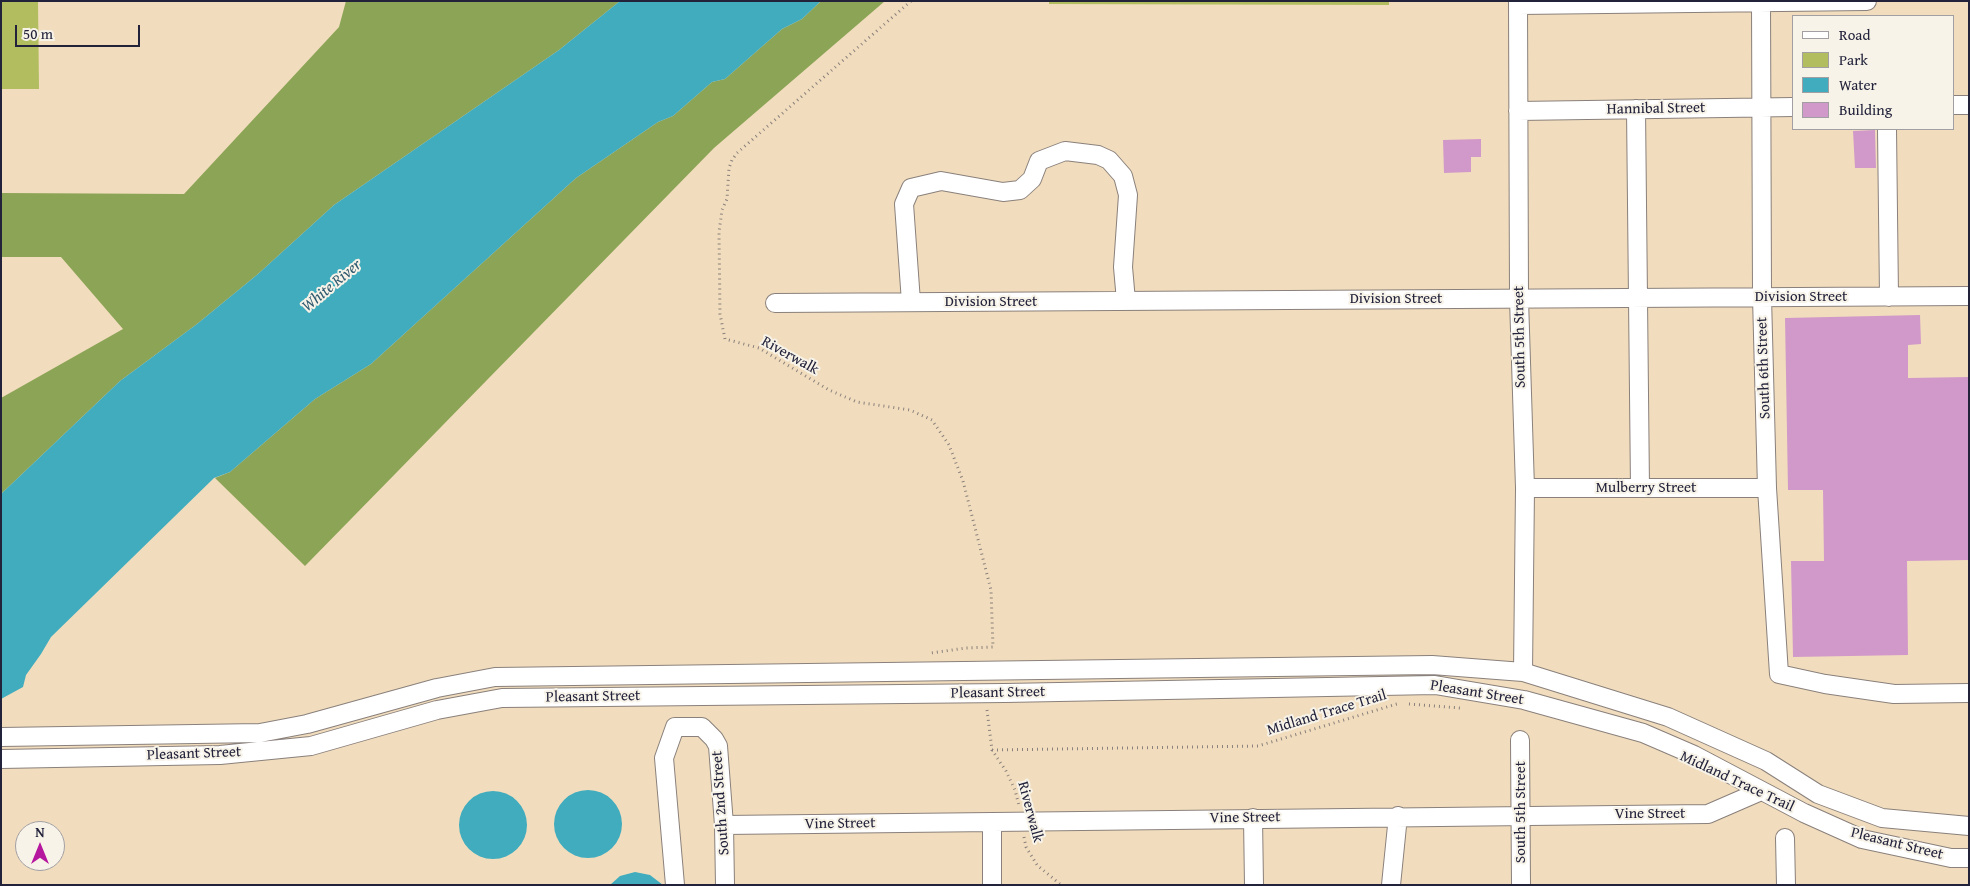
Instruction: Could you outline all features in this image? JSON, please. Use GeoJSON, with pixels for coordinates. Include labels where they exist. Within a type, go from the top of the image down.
{"type":"FeatureCollection","features":[{"type":"Feature","properties":{"kind":"street"},"geometry":{"type":"LineString","coordinates":[[1519,3],[1867,1]]}},
{"type":"Feature","properties":{"kind":"street","name":"South 6th Street"},"geometry":{"type":"LineString","coordinates":[[1761,2],[1762,297],[1767,488],[1779,674],[1825,684],[1894,694],[1969,693]]}},
{"type":"Feature","properties":{"kind":"street","name":"South 5th Street"},"geometry":{"type":"LineString","coordinates":[[1519,3],[1519,299],[1524,488],[1523,672]]}},
{"type":"Feature","properties":{"kind":"street"},"geometry":{"type":"LineString","coordinates":[[1955,105],[1969,105]]}},
{"type":"Feature","properties":{"kind":"street","name":"Hannibal Street"},"geometry":{"type":"LineString","coordinates":[[1518,111],[1792,107]]}},
{"type":"Feature","properties":{"kind":"street"},"geometry":{"type":"LineString","coordinates":[[1636,110],[1640,488]]}},
{"type":"Feature","properties":{"kind":"street"},"geometry":{"type":"LineString","coordinates":[[1887,130],[1889,296]]}},
{"type":"Feature","properties":{"kind":"street"},"geometry":{"type":"LineString","coordinates":[[911,302],[904,204],[911,188],[941,181],[1004,192],[1020,190],[1032,179],[1039,161],[1066,151],[1098,155],[1109,160],[1124,176],[1128,195],[1124,267],[1126,301]]}},
{"type":"Feature","properties":{"kind":"street","name":"Division Street"},"geometry":{"type":"LineString","coordinates":[[775,303],[1969,296]]}},
{"type":"Feature","properties":{"kind":"street","name":"Mulberry Street"},"geometry":{"type":"LineString","coordinates":[[1524,488],[1767,488]]}},
{"type":"Feature","properties":{"kind":"street","name":"Pleasant Street"},"geometry":{"type":"LineString","coordinates":[[1,737],[260,733],[307,724],[437,688],[495,677],[1432,665],[1523,672],[1668,718],[1766,761],[1818,794],[1882,818],[1969,826]]}},
{"type":"Feature","properties":{"kind":"street","name":"Pleasant Street"},"geometry":{"type":"LineString","coordinates":[[1,759],[220,755],[311,746],[438,710],[502,698],[1015,693],[1434,685],[1524,700],[1643,733],[1694,754],[1804,813],[1862,839],[1951,858],[1969,858]]}},
{"type":"Feature","properties":{"kind":"street","name":"South 2nd Street"},"geometry":{"type":"LineString","coordinates":[[675,885],[664,758],[675,728],[702,727],[718,746],[726,885]]}},
{"type":"Feature","properties":{"kind":"street","name":"South 5th Street"},"geometry":{"type":"LineString","coordinates":[[1520,740],[1521,885]]}},
{"type":"Feature","properties":{"kind":"street","name":"Vine Street"},"geometry":{"type":"LineString","coordinates":[[724,825],[1708,814],[1761,791]]}},
{"type":"Feature","properties":{"kind":"street"},"geometry":{"type":"LineString","coordinates":[[1391,885],[1398,816]]}},
{"type":"Feature","properties":{"kind":"street"},"geometry":{"type":"LineString","coordinates":[[1253,818],[1254,885]]}},
{"type":"Feature","properties":{"kind":"street"},"geometry":{"type":"LineString","coordinates":[[992,822],[992,885]]}},
{"type":"Feature","properties":{"kind":"street"},"geometry":{"type":"LineString","coordinates":[[1785,838],[1786,885]]}},
{"type":"Feature","properties":{"kind":"path","name":"Riverwalk"},"geometry":{"type":"LineString","coordinates":[[911,1],[737,153],[732,160],[729,168],[727,199],[722,210],[719,232],[720,314],[724,339],[759,348],[829,390],[857,402],[910,410],[932,420],[949,445],[963,481],[991,590],[993,647]]}},
{"type":"Feature","properties":{"kind":"path","name":"Midland Trace Trail"},"geometry":{"type":"LineString","coordinates":[[992,750],[1258,746],[1400,703],[1468,709]]}},
{"type":"Feature","properties":{"kind":"path","name":"Riverwalk"},"geometry":{"type":"LineString","coordinates":[[987,707],[992,750],[1006,770],[1015,790],[1026,847],[1037,865],[1061,885]]}},
{"type":"Feature","properties":{"kind":"green space"},"geometry":{"type":"Polygon","coordinates":[[[1,1],[38,1],[39,89],[1,89],[1,1]]]}},
{"type":"Feature","properties":{"kind":"green space"},"geometry":{"type":"Polygon","coordinates":[[[346,1],[620,1],[559,50],[334,205],[258,274],[197,324],[120,381],[1,494],[1,398],[123,329],[61,257],[1,257],[1,193],[184,194],[339,27],[346,1]]]}},
{"type":"Feature","properties":{"kind":"green space"},"geometry":{"type":"Polygon","coordinates":[[[821,1],[885,1],[714,148],[305,566],[215,478],[230,472],[315,399],[371,364],[576,178],[658,122],[673,116],[712,82],[725,79],[782,29],[802,19],[821,1]]]}},
{"type":"Feature","properties":{"kind":"green space"},"geometry":{"type":"Polygon","coordinates":[[[1049,1],[1389,1],[1389,5],[1049,4],[1049,1]]]}},
{"type":"Feature","properties":{"kind":"water","name":"White River"},"geometry":{"type":"Polygon","coordinates":[[[620,1],[821,1],[802,19],[782,29],[725,79],[712,82],[673,116],[658,122],[576,178],[371,364],[315,399],[230,472],[214,478],[51,637],[26,675],[23,687],[1,699],[1,494],[120,381],[197,324],[258,274],[334,205],[559,50],[620,1]]]}},
{"type":"Feature","properties":{"kind":"water"},"geometry":{"type":"Polygon","coordinates":[[[588,790],[601,793],[612,800],[619,811],[622,824],[619,837],[612,848],[601,855],[588,858],[575,855],[564,848],[557,837],[554,824],[557,811],[564,800],[575,793],[588,790]]]}},
{"type":"Feature","properties":{"kind":"water"},"geometry":{"type":"Polygon","coordinates":[[[493,791],[506,794],[517,801],[524,812],[527,825],[524,838],[517,849],[506,856],[493,859],[480,856],[469,849],[462,838],[459,825],[462,812],[469,801],[480,794],[493,791]]]}},
{"type":"Feature","properties":{"kind":"water"},"geometry":{"type":"Polygon","coordinates":[[[635,872],[650,875],[663,885],[610,885],[620,876],[635,872]]]}},
{"type":"Feature","properties":{"kind":"building"},"geometry":{"type":"Polygon","coordinates":[[[1875,130],[1876,168],[1855,168],[1853,131],[1875,130]]]}},
{"type":"Feature","properties":{"kind":"building"},"geometry":{"type":"Polygon","coordinates":[[[1481,139],[1481,157],[1471,157],[1471,172],[1444,173],[1443,140],[1481,139]]]}},
{"type":"Feature","properties":{"kind":"building"},"geometry":{"type":"Polygon","coordinates":[[[1920,315],[1921,344],[1908,345],[1908,378],[1969,377],[1969,560],[1907,561],[1908,655],[1793,657],[1791,561],[1824,561],[1823,490],[1788,490],[1785,318],[1920,315]]]}}]}
